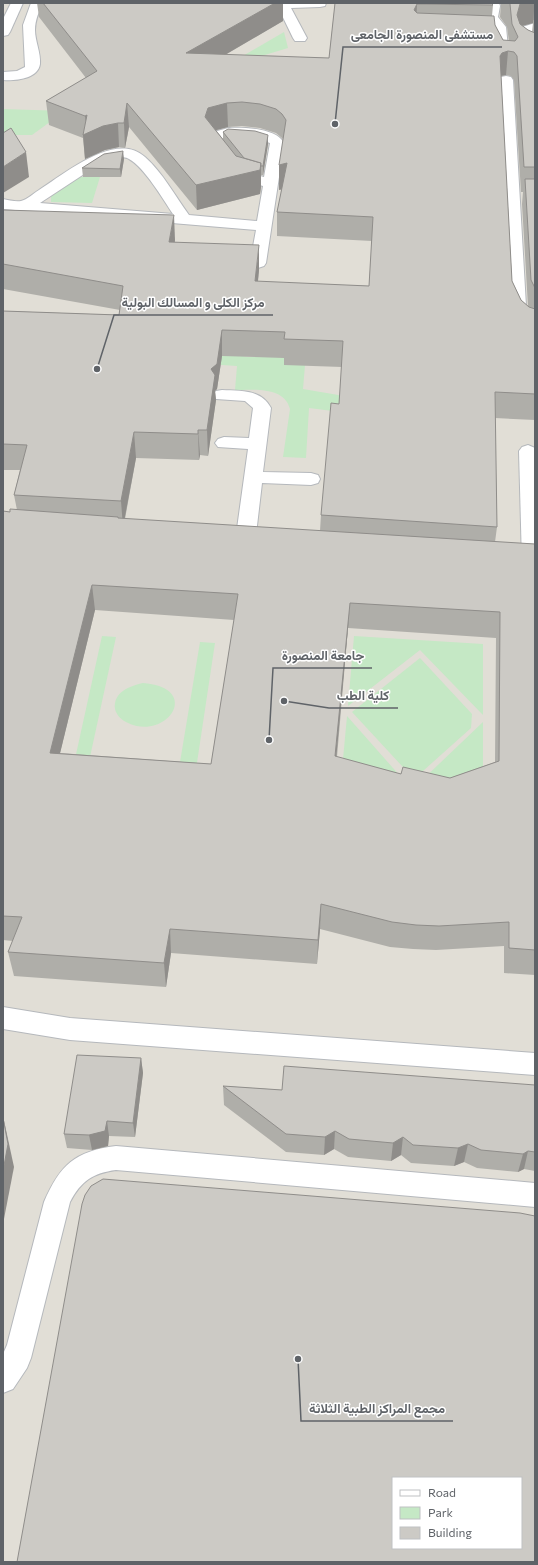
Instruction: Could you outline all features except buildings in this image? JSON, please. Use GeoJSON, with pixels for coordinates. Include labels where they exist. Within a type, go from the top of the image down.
{"type":"FeatureCollection","features":[{"type":"Feature","properties":{"kind":"lane"},"geometry":{"type":"LineString","coordinates":[[3,32],[18,3]]}},
{"type":"Feature","properties":{"kind":"lane"},"geometry":{"type":"LineString","coordinates":[[3,76],[10,77],[26,73],[33,65],[29,40],[29,25],[30,17],[37,3]]}},
{"type":"Feature","properties":{"kind":"lane"},"geometry":{"type":"LineString","coordinates":[[300,38],[282,4],[320,3]]}},
{"type":"Feature","properties":{"kind":"lane"},"geometry":{"type":"LineString","coordinates":[[494,6],[491,17],[499,27],[501,48],[506,70],[518,306],[520,314],[525,322],[535,330]]}},
{"type":"Feature","properties":{"kind":"lane"},"geometry":{"type":"LineString","coordinates":[[531,51],[522,45],[521,41],[524,32],[535,27]]}},
{"type":"Feature","properties":{"kind":"lane"},"geometry":{"type":"LineString","coordinates":[[484,33],[500,34]]}},
{"type":"Feature","properties":{"kind":"lane"},"geometry":{"type":"LineString","coordinates":[[506,70],[514,54],[531,51]]}},
{"type":"Feature","properties":{"kind":"lane"},"geometry":{"type":"LineString","coordinates":[[258,263],[271,183],[277,144],[276,141],[273,137],[260,133],[224,133],[215,136],[214,140],[239,173],[253,180],[271,183]]}},
{"type":"Feature","properties":{"kind":"lane"},"geometry":{"type":"LineString","coordinates":[[24,206],[99,158],[113,153],[121,153],[129,154],[140,159],[184,219]]}},
{"type":"Feature","properties":{"kind":"lane"},"geometry":{"type":"LineString","coordinates":[[512,198],[527,198]]}},
{"type":"Feature","properties":{"kind":"lane"},"geometry":{"type":"LineString","coordinates":[[3,204],[264,226]]}},
{"type":"Feature","properties":{"kind":"lane"},"geometry":{"type":"LineString","coordinates":[[222,395],[252,398],[260,404],[262,408],[245,543]]}},
{"type":"Feature","properties":{"kind":"lane"},"geometry":{"type":"LineString","coordinates":[[224,443],[257,444]]}},
{"type":"Feature","properties":{"kind":"lane"},"geometry":{"type":"LineString","coordinates":[[528,451],[528,562]]}},
{"type":"Feature","properties":{"kind":"lane"},"geometry":{"type":"LineString","coordinates":[[253,477],[311,479]]}},
{"type":"Feature","properties":{"kind":"lane"},"geometry":{"type":"LineString","coordinates":[[3,1018],[70,1029],[535,1064]]}},
{"type":"Feature","properties":{"kind":"lane"},"geometry":{"type":"LineString","coordinates":[[3,1379],[17,1358],[57,1202],[62,1190],[78,1170],[104,1159],[116,1158],[535,1195]]}},
{"type":"Feature","properties":{"kind":"shaded area"},"geometry":{"type":"Polygon","coordinates":[[[3,3],[535,3],[535,1562],[3,1562],[3,3]]]}},
{"type":"Feature","properties":{"kind":"green space"},"geometry":{"type":"Polygon","coordinates":[[[284,32],[288,48],[231,65],[236,60],[284,32]]]}},
{"type":"Feature","properties":{"kind":"green space"},"geometry":{"type":"Polygon","coordinates":[[[3,109],[65,111],[32,135],[3,135],[3,109]]]}},
{"type":"Feature","properties":{"kind":"green space"},"geometry":{"type":"Polygon","coordinates":[[[79,177],[100,177],[92,203],[51,202],[51,196],[79,177]]]}},
{"type":"Feature","properties":{"kind":"green space"},"geometry":{"type":"Polygon","coordinates":[[[81,324],[248,357],[270,357],[271,349],[305,365],[303,389],[397,405],[396,419],[309,408],[306,458],[283,457],[290,409],[287,402],[281,396],[267,391],[235,390],[237,366],[177,362],[81,324]]]}},
{"type":"Feature","properties":{"kind":"green space"},"geometry":{"type":"Polygon","coordinates":[[[102,636],[116,637],[90,757],[180,762],[200,642],[215,643],[195,776],[73,768],[102,636]]]}},
{"type":"Feature","properties":{"kind":"green space"},"geometry":{"type":"Polygon","coordinates":[[[354,636],[483,644],[483,715],[420,650],[348,706],[354,636]]]}},
{"type":"Feature","properties":{"kind":"green space"},"geometry":{"type":"Polygon","coordinates":[[[420,658],[472,714],[471,728],[414,779],[352,712],[420,658]]]}},
{"type":"Feature","properties":{"kind":"green space"},"geometry":{"type":"Polygon","coordinates":[[[143,683],[161,687],[172,694],[175,703],[172,712],[165,720],[154,725],[141,727],[122,720],[116,713],[115,703],[123,691],[143,683]]]}},
{"type":"Feature","properties":{"kind":"green space"},"geometry":{"type":"Polygon","coordinates":[[[347,716],[408,785],[341,781],[347,716]]]}},
{"type":"Feature","properties":{"kind":"green space"},"geometry":{"type":"Polygon","coordinates":[[[483,722],[483,790],[417,785],[483,722]]]}},
{"type":"Feature","properties":{"kind":"place","name":"مستشفى المنصورة الجامعى"},"geometry":{"type":"Point","coordinates":[335,124]}},
{"type":"Feature","properties":{"kind":"place","name":"مركز الكلى و المسالك البولية"},"geometry":{"type":"Point","coordinates":[97,369]}},
{"type":"Feature","properties":{"kind":"place","name":"كلية الطب"},"geometry":{"type":"Point","coordinates":[284,701]}},
{"type":"Feature","properties":{"kind":"place","name":"جامعة المنصورة"},"geometry":{"type":"Point","coordinates":[269,740]}},
{"type":"Feature","properties":{"kind":"place","name":"مجمع المراكز الطبية الثلاثة"},"geometry":{"type":"Point","coordinates":[298,1359]}}]}
